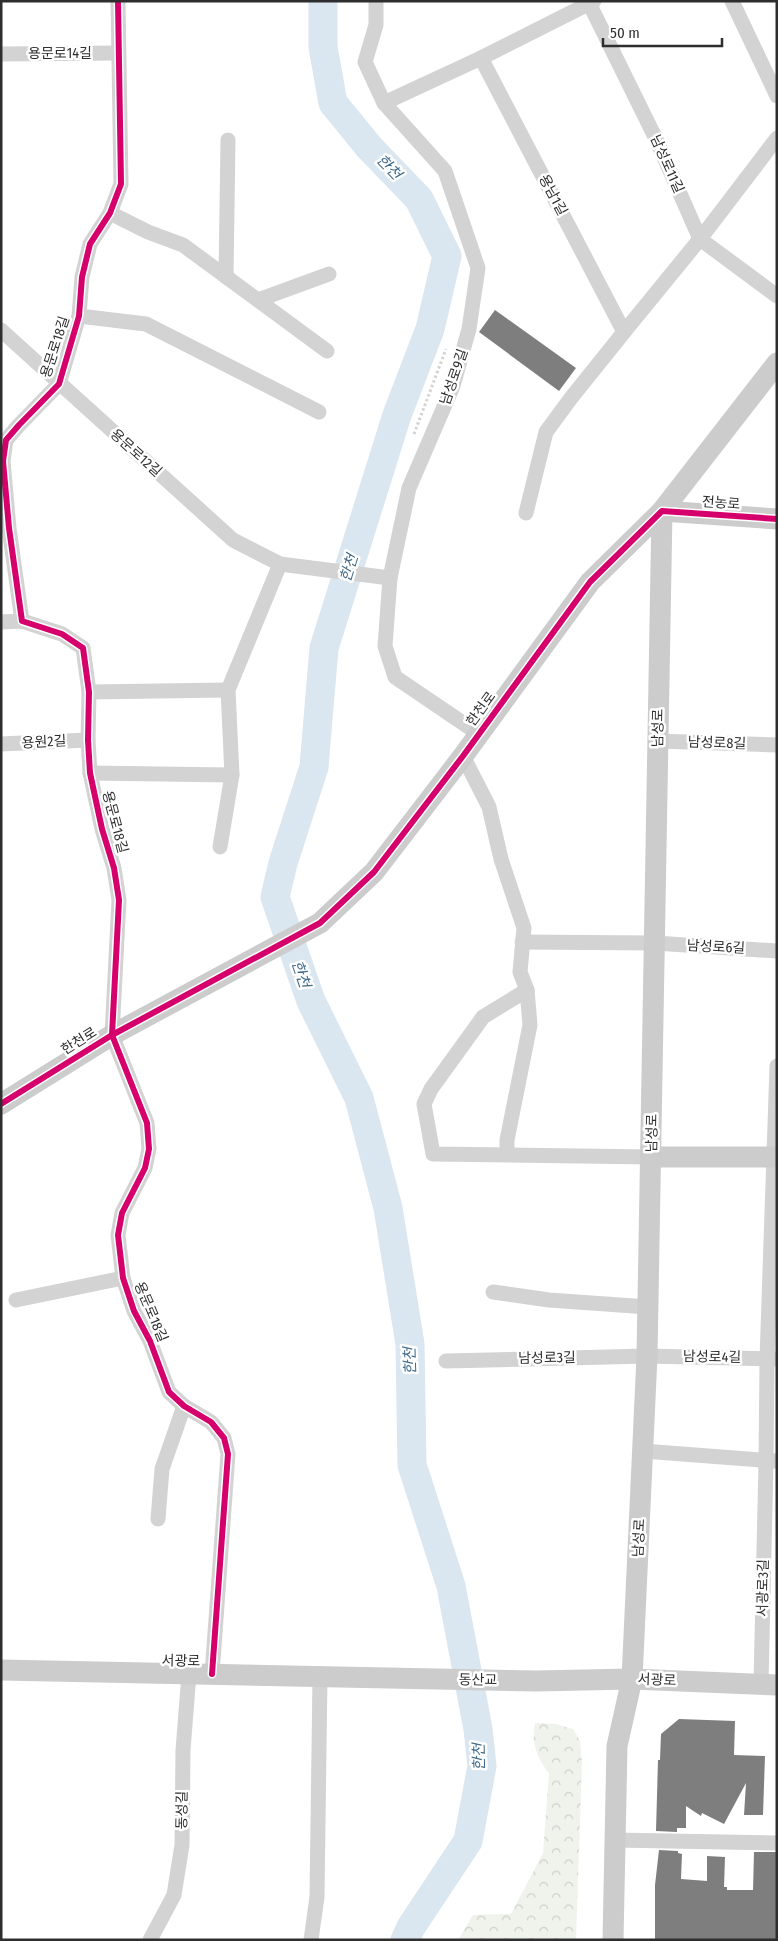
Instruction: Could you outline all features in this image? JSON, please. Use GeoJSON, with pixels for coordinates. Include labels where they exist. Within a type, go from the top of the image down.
{"type":"FeatureCollection","features":[{"type":"Feature","properties":{"kind":"main road"},"geometry":{"type":"LineString","coordinates":[[662,511],[774,370]]}},
{"type":"Feature","properties":{"kind":"main road","name":"전농로"},"geometry":{"type":"LineString","coordinates":[[662,511],[777,520]]}},
{"type":"Feature","properties":{"kind":"main road","name":"한천로"},"geometry":{"type":"LineString","coordinates":[[1,1104],[112,1035],[320,923],[374,872],[463,756],[590,582],[662,511]]}},
{"type":"Feature","properties":{"kind":"main road","name":"남성로"},"geometry":{"type":"LineString","coordinates":[[613,1940],[617,1746],[632,1679],[647,1356],[662,511]]}},
{"type":"Feature","properties":{"kind":"main road"},"geometry":{"type":"LineString","coordinates":[[651,1157],[775,1157]]}},
{"type":"Feature","properties":{"kind":"main road","name":"서광로"},"geometry":{"type":"LineString","coordinates":[[1,1670],[420,1679]]}},
{"type":"Feature","properties":{"kind":"main road","name":"동산교"},"geometry":{"type":"LineString","coordinates":[[420,1679],[536,1681]]}},
{"type":"Feature","properties":{"kind":"main road","name":"서광로"},"geometry":{"type":"LineString","coordinates":[[536,1681],[632,1679],[769,1685]]}},
{"type":"Feature","properties":{"kind":"street","name":"용문로18길"},"geometry":{"type":"LineString","coordinates":[[118,1],[121,184],[110,213],[90,244],[82,277],[79,316],[59,384],[6,440],[3,461],[5,528],[22,621],[62,634],[83,648],[89,692],[88,740],[90,773],[102,829],[114,868],[119,900],[112,1035],[147,1123],[149,1149],[145,1168],[122,1214],[118,1235],[123,1278],[134,1311],[150,1341],[169,1392],[184,1406],[211,1422],[224,1438],[228,1454],[212,1674]]}},
{"type":"Feature","properties":{"kind":"street","name":"남성로9길"},"geometry":{"type":"LineString","coordinates":[[376,1],[376,25],[365,62],[384,103],[445,171],[478,268],[470,328],[456,378],[410,488],[390,578],[385,646],[394,677],[478,734]]}},
{"type":"Feature","properties":{"kind":"street"},"geometry":{"type":"LineString","coordinates":[[732,1],[777,96]]}},
{"type":"Feature","properties":{"kind":"street","name":"남성로11길"},"geometry":{"type":"LineString","coordinates":[[384,103],[481,58],[590,2],[656,139],[700,239],[777,296]]}},
{"type":"Feature","properties":{"kind":"street","name":"용문로14길"},"geometry":{"type":"LineString","coordinates":[[1,54],[118,54]]}},
{"type":"Feature","properties":{"kind":"street","name":"용남1길"},"geometry":{"type":"LineString","coordinates":[[481,58],[624,332]]}},
{"type":"Feature","properties":{"kind":"street"},"geometry":{"type":"LineString","coordinates":[[526,513],[546,432],[571,398],[700,239],[777,138]]}},
{"type":"Feature","properties":{"kind":"street"},"geometry":{"type":"LineString","coordinates":[[226,277],[228,140]]}},
{"type":"Feature","properties":{"kind":"street"},"geometry":{"type":"LineString","coordinates":[[110,213],[148,232],[183,245],[327,351]]}},
{"type":"Feature","properties":{"kind":"street"},"geometry":{"type":"LineString","coordinates":[[258,300],[329,274]]}},
{"type":"Feature","properties":{"kind":"street","name":"용문로18길"},"geometry":{"type":"LineString","coordinates":[[79,316],[146,324],[320,412]]}},
{"type":"Feature","properties":{"kind":"street","name":"용문로12길"},"geometry":{"type":"LineString","coordinates":[[1,330],[233,540],[280,564]]}},
{"type":"Feature","properties":{"kind":"street"},"geometry":{"type":"LineString","coordinates":[[220,847],[232,775],[228,690],[280,564],[390,578]]}},
{"type":"Feature","properties":{"kind":"street"},"geometry":{"type":"LineString","coordinates":[[1,622],[22,621]]}},
{"type":"Feature","properties":{"kind":"street"},"geometry":{"type":"LineString","coordinates":[[89,692],[228,690]]}},
{"type":"Feature","properties":{"kind":"street","name":"용원2길"},"geometry":{"type":"LineString","coordinates":[[1,744],[88,740]]}},
{"type":"Feature","properties":{"kind":"street","name":"남성로8길"},"geometry":{"type":"LineString","coordinates":[[657,741],[777,745]]}},
{"type":"Feature","properties":{"kind":"street"},"geometry":{"type":"LineString","coordinates":[[463,756],[489,807],[501,859],[524,928],[520,972],[527,990],[530,1024],[507,1140],[507,1154]]}},
{"type":"Feature","properties":{"kind":"street"},"geometry":{"type":"LineString","coordinates":[[90,773],[232,775]]}},
{"type":"Feature","properties":{"kind":"street","name":"남성로6길"},"geometry":{"type":"LineString","coordinates":[[522,942],[654,943],[777,950]]}},
{"type":"Feature","properties":{"kind":"street"},"geometry":{"type":"LineString","coordinates":[[527,990],[484,1017],[430,1088],[424,1104],[433,1154],[651,1157]]}},
{"type":"Feature","properties":{"kind":"street","name":"서광로3길"},"geometry":{"type":"LineString","coordinates":[[769,1685],[777,1066]]}},
{"type":"Feature","properties":{"kind":"street"},"geometry":{"type":"LineString","coordinates":[[16,1300],[123,1278]]}},
{"type":"Feature","properties":{"kind":"street"},"geometry":{"type":"LineString","coordinates":[[493,1292],[549,1300],[648,1307]]}},
{"type":"Feature","properties":{"kind":"street","name":"남성로4길"},"geometry":{"type":"LineString","coordinates":[[647,1356],[772,1359]]}},
{"type":"Feature","properties":{"kind":"street","name":"남성로3길"},"geometry":{"type":"LineString","coordinates":[[446,1361],[647,1356]]}},
{"type":"Feature","properties":{"kind":"street"},"geometry":{"type":"LineString","coordinates":[[158,1519],[162,1469],[184,1406]]}},
{"type":"Feature","properties":{"kind":"street"},"geometry":{"type":"LineString","coordinates":[[643,1451],[772,1461]]}},
{"type":"Feature","properties":{"kind":"street","name":"동성길"},"geometry":{"type":"LineString","coordinates":[[150,1940],[174,1895],[182,1845],[182,1750],[188,1674]]}},
{"type":"Feature","properties":{"kind":"street"},"geometry":{"type":"LineString","coordinates":[[311,1940],[317,1897],[320,1676]]}},
{"type":"Feature","properties":{"kind":"street"},"geometry":{"type":"LineString","coordinates":[[615,1840],[777,1843]]}},
{"type":"Feature","properties":{"kind":"path"},"geometry":{"type":"LineString","coordinates":[[413,438],[446,348]]}},
{"type":"Feature","properties":{"kind":"green space"},"geometry":{"type":"Polygon","coordinates":[[[535,1723],[556,1724],[573,1729],[580,1741],[582,1762],[576,1940],[458,1940],[473,1915],[511,1914],[543,1853],[549,1773],[541,1762],[536,1750],[534,1737],[535,1723]]]}},
{"type":"Feature","properties":{"kind":"building"},"geometry":{"type":"Polygon","coordinates":[[[495,310],[576,368],[559,391],[479,332],[495,310]]]}},
{"type":"Feature","properties":{"kind":"building"},"geometry":{"type":"Polygon","coordinates":[[[679,1719],[735,1721],[734,1755],[765,1756],[763,1815],[744,1815],[746,1783],[724,1824],[702,1813],[701,1816],[686,1806],[686,1828],[677,1828],[677,1832],[656,1831],[658,1760],[660,1760],[661,1734],[679,1719]]]}},
{"type":"Feature","properties":{"kind":"building"},"geometry":{"type":"Polygon","coordinates":[[[659,1850],[678,1851],[678,1853],[682,1854],[681,1879],[707,1881],[707,1856],[725,1857],[724,1887],[727,1887],[727,1890],[753,1890],[754,1852],[777,1852],[777,1940],[655,1940],[655,1885],[659,1850]]]}},
{"type":"Feature","properties":{"kind":"waterway","name":"한천"},"geometry":{"type":"LineString","coordinates":[[323,1],[323,47],[333,103],[369,147],[419,199],[447,256],[430,329],[397,415],[324,648],[314,767],[283,863],[275,897],[311,1001],[359,1098],[388,1208],[410,1344],[412,1465],[451,1586],[478,1729],[482,1766],[468,1841],[411,1927],[405,1940]]}},
{"type":"Feature","properties":{"kind":"cycle path"},"geometry":{"type":"LineString","coordinates":[[118,1],[121,184],[110,213],[90,244],[82,277],[79,316],[59,384],[6,440],[3,461],[9,528],[22,621],[62,634],[83,648],[89,692],[88,740],[90,773],[102,829],[114,868],[119,900],[112,1035],[147,1123],[149,1149],[145,1168],[122,1213],[118,1235],[123,1278],[134,1311],[150,1341],[169,1392],[184,1406],[211,1422],[224,1438],[228,1454],[212,1674]]}},
{"type":"Feature","properties":{"kind":"cycle path"},"geometry":{"type":"LineString","coordinates":[[1,1104],[112,1035],[320,923],[374,872],[463,756],[590,582],[662,511],[777,519]]}}]}
